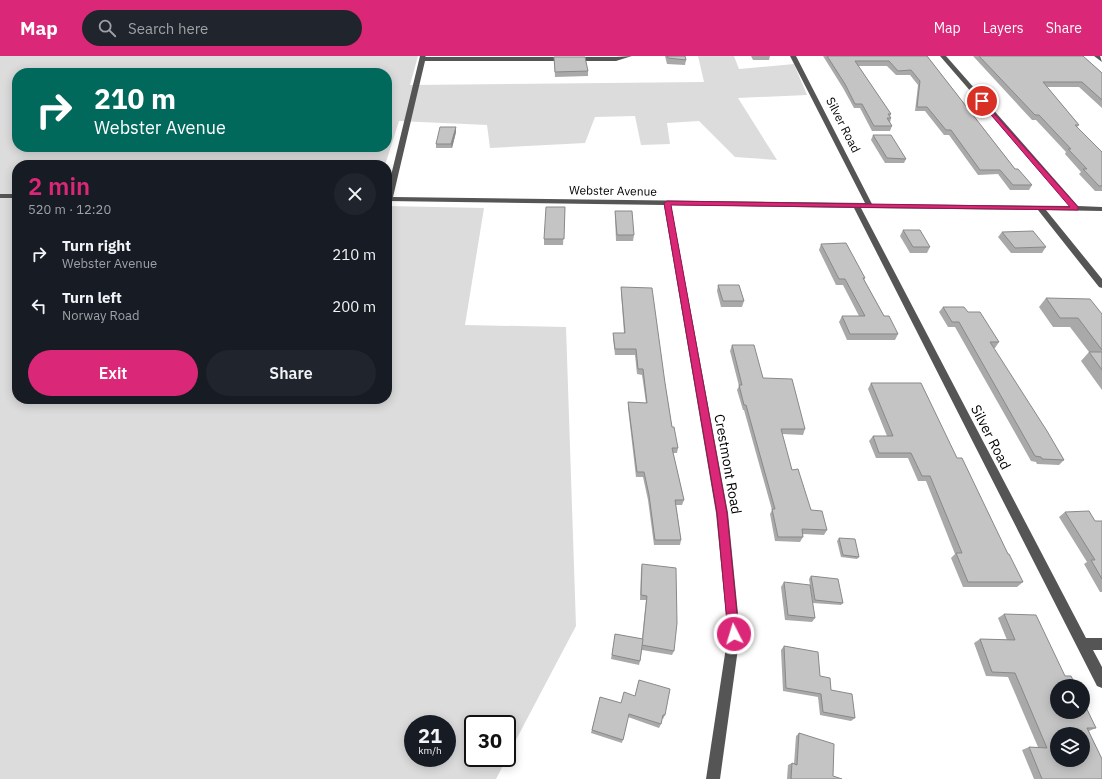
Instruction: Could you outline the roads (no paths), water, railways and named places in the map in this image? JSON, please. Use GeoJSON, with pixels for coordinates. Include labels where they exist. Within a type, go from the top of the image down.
{"type":"FeatureCollection","features":[{"type":"Feature","properties":{"kind":"street"},"geometry":{"type":"LineString","coordinates":[[392,183],[423,58],[616,59],[629,56]]}},
{"type":"Feature","properties":{"kind":"street","name":"Silver Road"},"geometry":{"type":"LineString","coordinates":[[793,56],[870,206]]}},
{"type":"Feature","properties":{"kind":"street"},"geometry":{"type":"LineString","coordinates":[[942,56],[1076,209]]}},
{"type":"Feature","properties":{"kind":"street"},"geometry":{"type":"LineString","coordinates":[[1097,56],[1102,60]]}},
{"type":"Feature","properties":{"kind":"street"},"geometry":{"type":"LineString","coordinates":[[0,196],[12,196]]}},
{"type":"Feature","properties":{"kind":"street","name":"Webster Avenue"},"geometry":{"type":"LineString","coordinates":[[392,199],[1102,209]]}},
{"type":"Feature","properties":{"kind":"street","name":"Crestmont Road"},"geometry":{"type":"LineString","coordinates":[[667,203],[722,513],[734,634],[713,779]]}},
{"type":"Feature","properties":{"kind":"street","name":"Silver Road"},"geometry":{"type":"LineString","coordinates":[[856,206],[1102,681]]}},
{"type":"Feature","properties":{"kind":"street"},"geometry":{"type":"LineString","coordinates":[[1040,208],[1102,285]]}},
{"type":"Feature","properties":{"kind":"street"},"geometry":{"type":"LineString","coordinates":[[1083,644],[1102,644]]}}]}
